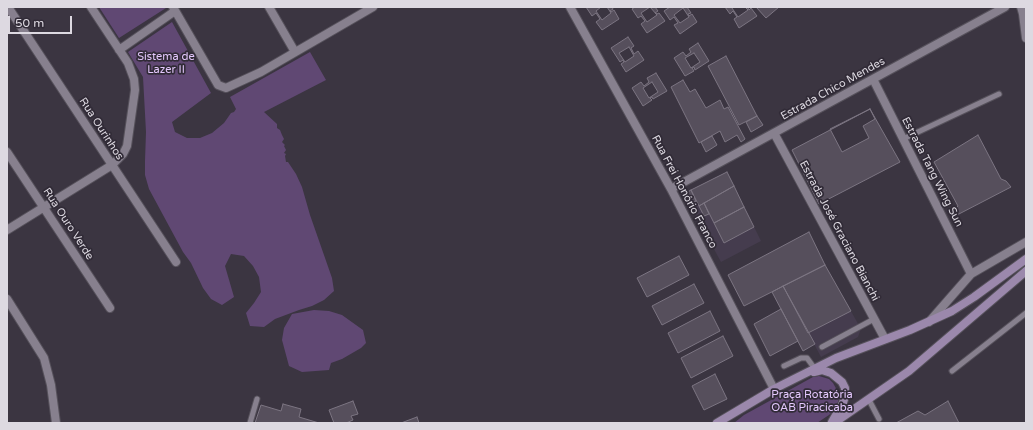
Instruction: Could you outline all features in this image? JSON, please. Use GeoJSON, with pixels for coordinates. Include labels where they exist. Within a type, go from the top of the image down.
{"type":"FeatureCollection","features":[{"type":"Feature","properties":{"kind":"main road"},"geometry":{"type":"LineString","coordinates":[[717,423],[774,389],[836,358],[928,323],[974,297],[1026,259]]}},
{"type":"Feature","properties":{"kind":"main road"},"geometry":{"type":"LineString","coordinates":[[834,423],[909,371],[1026,271]]}},
{"type":"Feature","properties":{"kind":"main road"},"geometry":{"type":"LineString","coordinates":[[802,376],[822,370],[831,373],[842,382],[845,388],[845,396],[838,413],[831,423]]}},
{"type":"Feature","properties":{"kind":"main road"},"geometry":{"type":"LineString","coordinates":[[728,423],[742,413],[750,404]]}},
{"type":"Feature","properties":{"kind":"street","name":"Rua Ourinhos"},"geometry":{"type":"LineString","coordinates":[[8,7],[176,262]]}},
{"type":"Feature","properties":{"kind":"street"},"geometry":{"type":"LineString","coordinates":[[7,230],[112,165],[123,154],[127,146],[135,90],[134,79],[128,63],[90,7]]}},
{"type":"Feature","properties":{"kind":"street"},"geometry":{"type":"LineString","coordinates":[[269,7],[296,52]]}},
{"type":"Feature","properties":{"kind":"street"},"geometry":{"type":"LineString","coordinates":[[119,50],[174,9],[214,79],[218,85],[226,88],[261,72],[296,52],[362,10],[373,7]]}},
{"type":"Feature","properties":{"kind":"street","name":"Rua Frei Honório Franco"},"geometry":{"type":"LineString","coordinates":[[570,7],[671,189],[774,389]]}},
{"type":"Feature","properties":{"kind":"street","name":"Estrada Chico Mendes"},"geometry":{"type":"LineString","coordinates":[[671,189],[1005,7]]}},
{"type":"Feature","properties":{"kind":"street"},"geometry":{"type":"LineString","coordinates":[[1021,7],[1026,38]]}},
{"type":"Feature","properties":{"kind":"street","name":"Estrada Tang Wing Sun"},"geometry":{"type":"LineString","coordinates":[[873,79],[971,274]]}},
{"type":"Feature","properties":{"kind":"street","name":"Estrada José Graciano Bianchi"},"geometry":{"type":"LineString","coordinates":[[774,133],[885,339]]}},
{"type":"Feature","properties":{"kind":"street","name":"Rua Ouro Verde"},"geometry":{"type":"LineString","coordinates":[[7,152],[110,308]]}},
{"type":"Feature","properties":{"kind":"street"},"geometry":{"type":"LineString","coordinates":[[928,323],[971,274],[1026,242]]}},
{"type":"Feature","properties":{"kind":"street"},"geometry":{"type":"LineString","coordinates":[[7,299],[44,358],[52,385],[56,423]]}},
{"type":"Feature","properties":{"kind":"lane"},"geometry":{"type":"LineString","coordinates":[[903,139],[999,94]]}},
{"type":"Feature","properties":{"kind":"lane"},"geometry":{"type":"LineString","coordinates":[[952,372],[1026,313]]}},
{"type":"Feature","properties":{"kind":"lane"},"geometry":{"type":"LineString","coordinates":[[822,347],[874,319]]}},
{"type":"Feature","properties":{"kind":"lane"},"geometry":{"type":"LineString","coordinates":[[784,366],[801,358],[807,358],[816,369]]}},
{"type":"Feature","properties":{"kind":"lane"},"geometry":{"type":"LineString","coordinates":[[250,423],[257,399]]}},
{"type":"Feature","properties":{"kind":"lane"},"geometry":{"type":"LineString","coordinates":[[869,400],[879,419]]}},
{"type":"Feature","properties":{"kind":"shaded area"},"geometry":{"type":"Polygon","coordinates":[[[727,172],[761,241],[721,262],[684,194],[727,172]]]}},
{"type":"Feature","properties":{"kind":"shaded area"},"geometry":{"type":"Polygon","coordinates":[[[825,265],[861,329],[858,337],[821,357],[783,286],[825,265]]]}},
{"type":"Feature","properties":{"kind":"green space"},"geometry":{"type":"Polygon","coordinates":[[[99,7],[165,7],[166,8],[119,38],[99,7]]]}},
{"type":"Feature","properties":{"kind":"green space","name":"Sistema de Lazer II"},"geometry":{"type":"Polygon","coordinates":[[[172,22],[211,93],[172,122],[175,132],[187,138],[200,138],[212,133],[224,123],[236,109],[230,97],[310,52],[326,80],[264,112],[277,124],[277,128],[280,130],[284,139],[282,142],[285,145],[286,150],[284,153],[286,154],[286,162],[288,162],[296,174],[302,187],[332,278],[334,291],[324,300],[312,306],[275,319],[264,327],[250,326],[246,313],[261,292],[259,277],[253,266],[244,256],[231,254],[225,266],[234,297],[222,305],[211,299],[203,288],[191,263],[183,252],[149,189],[145,175],[146,132],[143,77],[128,52],[172,22]]]}},
{"type":"Feature","properties":{"kind":"green space"},"geometry":{"type":"Polygon","coordinates":[[[314,310],[329,311],[342,315],[363,330],[366,343],[361,348],[342,359],[331,363],[329,370],[302,372],[289,366],[282,340],[284,328],[292,314],[314,310]]]}},
{"type":"Feature","properties":{"kind":"green space","name":"Praça Rotatória OAB Piracicaba"},"geometry":{"type":"Polygon","coordinates":[[[819,376],[829,379],[833,383],[839,397],[833,411],[817,423],[734,423],[744,415],[813,377],[819,376]]]}},
{"type":"Feature","properties":{"kind":"building"},"geometry":{"type":"Polygon","coordinates":[[[586,7],[612,7],[613,9],[610,11],[611,12],[614,10],[619,19],[602,30],[596,22],[600,19],[596,13],[592,16],[586,7]]]}},
{"type":"Feature","properties":{"kind":"building"},"geometry":{"type":"Polygon","coordinates":[[[601,7],[607,7],[611,13],[602,20],[596,11],[601,7]]]}},
{"type":"Feature","properties":{"kind":"building"},"geometry":{"type":"Polygon","coordinates":[[[635,7],[655,7],[658,11],[655,13],[659,13],[665,21],[647,33],[641,24],[645,21],[641,16],[638,18],[632,9],[635,7]]]}},
{"type":"Feature","properties":{"kind":"building"},"geometry":{"type":"Polygon","coordinates":[[[650,7],[657,15],[647,22],[641,13],[650,7]]]}},
{"type":"Feature","properties":{"kind":"building"},"geometry":{"type":"Polygon","coordinates":[[[670,7],[687,7],[691,13],[688,14],[689,16],[692,14],[697,22],[680,34],[674,25],[678,23],[674,17],[670,20],[664,11],[670,7]]]}},
{"type":"Feature","properties":{"kind":"building"},"geometry":{"type":"Polygon","coordinates":[[[725,7],[750,7],[748,8],[749,10],[751,8],[757,16],[739,28],[734,19],[737,17],[733,11],[730,14],[725,7]]]}},
{"type":"Feature","properties":{"kind":"building"},"geometry":{"type":"Polygon","coordinates":[[[745,7],[748,10],[738,17],[732,8],[745,7]]]}},
{"type":"Feature","properties":{"kind":"building"},"geometry":{"type":"Polygon","coordinates":[[[756,7],[779,7],[766,18],[756,7]]]}},
{"type":"Feature","properties":{"kind":"building"},"geometry":{"type":"Polygon","coordinates":[[[683,8],[689,17],[680,23],[674,15],[683,8]]]}},
{"type":"Feature","properties":{"kind":"building"},"geometry":{"type":"Polygon","coordinates":[[[628,37],[634,46],[631,48],[634,54],[638,51],[644,60],[626,72],[621,64],[624,62],[623,60],[620,62],[611,48],[628,37]]]}},
{"type":"Feature","properties":{"kind":"building"},"geometry":{"type":"Polygon","coordinates":[[[698,43],[709,61],[695,70],[694,67],[692,68],[694,71],[685,76],[674,58],[683,52],[686,56],[691,52],[689,49],[698,43]]]}},
{"type":"Feature","properties":{"kind":"building"},"geometry":{"type":"Polygon","coordinates":[[[629,47],[634,56],[625,62],[619,53],[629,47]]]}},
{"type":"Feature","properties":{"kind":"building"},"geometry":{"type":"Polygon","coordinates":[[[694,53],[700,62],[691,68],[685,58],[694,53]]]}},
{"type":"Feature","properties":{"kind":"building"},"geometry":{"type":"Polygon","coordinates":[[[726,56],[757,116],[739,125],[708,66],[726,56]]]}},
{"type":"Feature","properties":{"kind":"building"},"geometry":{"type":"Polygon","coordinates":[[[656,73],[667,91],[653,99],[652,97],[650,98],[652,100],[643,106],[632,88],[641,82],[644,86],[649,82],[647,78],[656,73]]]}},
{"type":"Feature","properties":{"kind":"building"},"geometry":{"type":"Polygon","coordinates":[[[683,80],[690,92],[695,89],[706,108],[720,100],[724,109],[728,107],[745,139],[741,142],[737,135],[725,142],[720,131],[699,143],[671,87],[683,80]]]}},
{"type":"Feature","properties":{"kind":"building"},"geometry":{"type":"Polygon","coordinates":[[[652,82],[658,92],[649,98],[643,88],[652,82]]]}},
{"type":"Feature","properties":{"kind":"building"},"geometry":{"type":"Polygon","coordinates":[[[870,109],[875,119],[863,126],[869,138],[842,152],[830,129],[870,109]]]}},
{"type":"Feature","properties":{"kind":"building"},"geometry":{"type":"Polygon","coordinates":[[[870,109],[900,162],[819,204],[792,150],[870,109]]]}},
{"type":"Feature","properties":{"kind":"building"},"geometry":{"type":"Polygon","coordinates":[[[757,116],[763,125],[751,132],[746,122],[757,116]]]}},
{"type":"Feature","properties":{"kind":"building"},"geometry":{"type":"Polygon","coordinates":[[[978,135],[1001,179],[1006,181],[1011,187],[957,215],[955,209],[958,206],[934,162],[978,135]]]}},
{"type":"Feature","properties":{"kind":"building"},"geometry":{"type":"Polygon","coordinates":[[[712,136],[717,145],[706,152],[701,142],[712,136]]]}},
{"type":"Feature","properties":{"kind":"building"},"geometry":{"type":"Polygon","coordinates":[[[727,172],[734,186],[699,206],[691,190],[727,172]]]}},
{"type":"Feature","properties":{"kind":"building"},"geometry":{"type":"Polygon","coordinates":[[[734,186],[744,207],[714,223],[704,203],[734,186]]]}},
{"type":"Feature","properties":{"kind":"building"},"geometry":{"type":"Polygon","coordinates":[[[691,190],[696,201],[689,205],[684,194],[691,190]]]}},
{"type":"Feature","properties":{"kind":"building"},"geometry":{"type":"Polygon","coordinates":[[[704,203],[709,214],[704,216],[699,206],[704,203]]]}},
{"type":"Feature","properties":{"kind":"building"},"geometry":{"type":"Polygon","coordinates":[[[744,207],[754,227],[724,243],[714,223],[744,207]]]}},
{"type":"Feature","properties":{"kind":"building"},"geometry":{"type":"Polygon","coordinates":[[[809,232],[825,265],[744,306],[728,275],[809,232]]]}},
{"type":"Feature","properties":{"kind":"building"},"geometry":{"type":"Polygon","coordinates":[[[679,256],[689,275],[647,297],[637,278],[679,256]]]}},
{"type":"Feature","properties":{"kind":"building"},"geometry":{"type":"Polygon","coordinates":[[[825,265],[851,311],[808,333],[783,286],[825,265]]]}},
{"type":"Feature","properties":{"kind":"building"},"geometry":{"type":"Polygon","coordinates":[[[694,284],[704,303],[662,325],[652,306],[694,284]]]}},
{"type":"Feature","properties":{"kind":"building"},"geometry":{"type":"Polygon","coordinates":[[[783,286],[815,344],[803,351],[772,292],[783,286]]]}},
{"type":"Feature","properties":{"kind":"building"},"geometry":{"type":"Polygon","coordinates":[[[781,309],[798,341],[770,356],[754,324],[781,309]]]}},
{"type":"Feature","properties":{"kind":"building"},"geometry":{"type":"Polygon","coordinates":[[[710,311],[720,331],[678,353],[668,333],[710,311]]]}},
{"type":"Feature","properties":{"kind":"building"},"geometry":{"type":"Polygon","coordinates":[[[723,336],[733,356],[691,378],[681,358],[723,336]]]}},
{"type":"Feature","properties":{"kind":"building"},"geometry":{"type":"Polygon","coordinates":[[[715,374],[727,399],[704,410],[692,386],[715,374]]]}},
{"type":"Feature","properties":{"kind":"building"},"geometry":{"type":"Polygon","coordinates":[[[353,401],[358,414],[351,416],[353,420],[346,423],[334,423],[329,410],[353,401]]]}},
{"type":"Feature","properties":{"kind":"building"},"geometry":{"type":"Polygon","coordinates":[[[948,401],[959,423],[896,423],[918,411],[925,415],[948,401]]]}},
{"type":"Feature","properties":{"kind":"building"},"geometry":{"type":"Polygon","coordinates":[[[283,404],[301,409],[299,417],[319,423],[255,423],[261,405],[281,411],[283,404]]]}},
{"type":"Feature","properties":{"kind":"building"},"geometry":{"type":"Polygon","coordinates":[[[417,417],[419,423],[401,423],[417,417]]]}}]}
